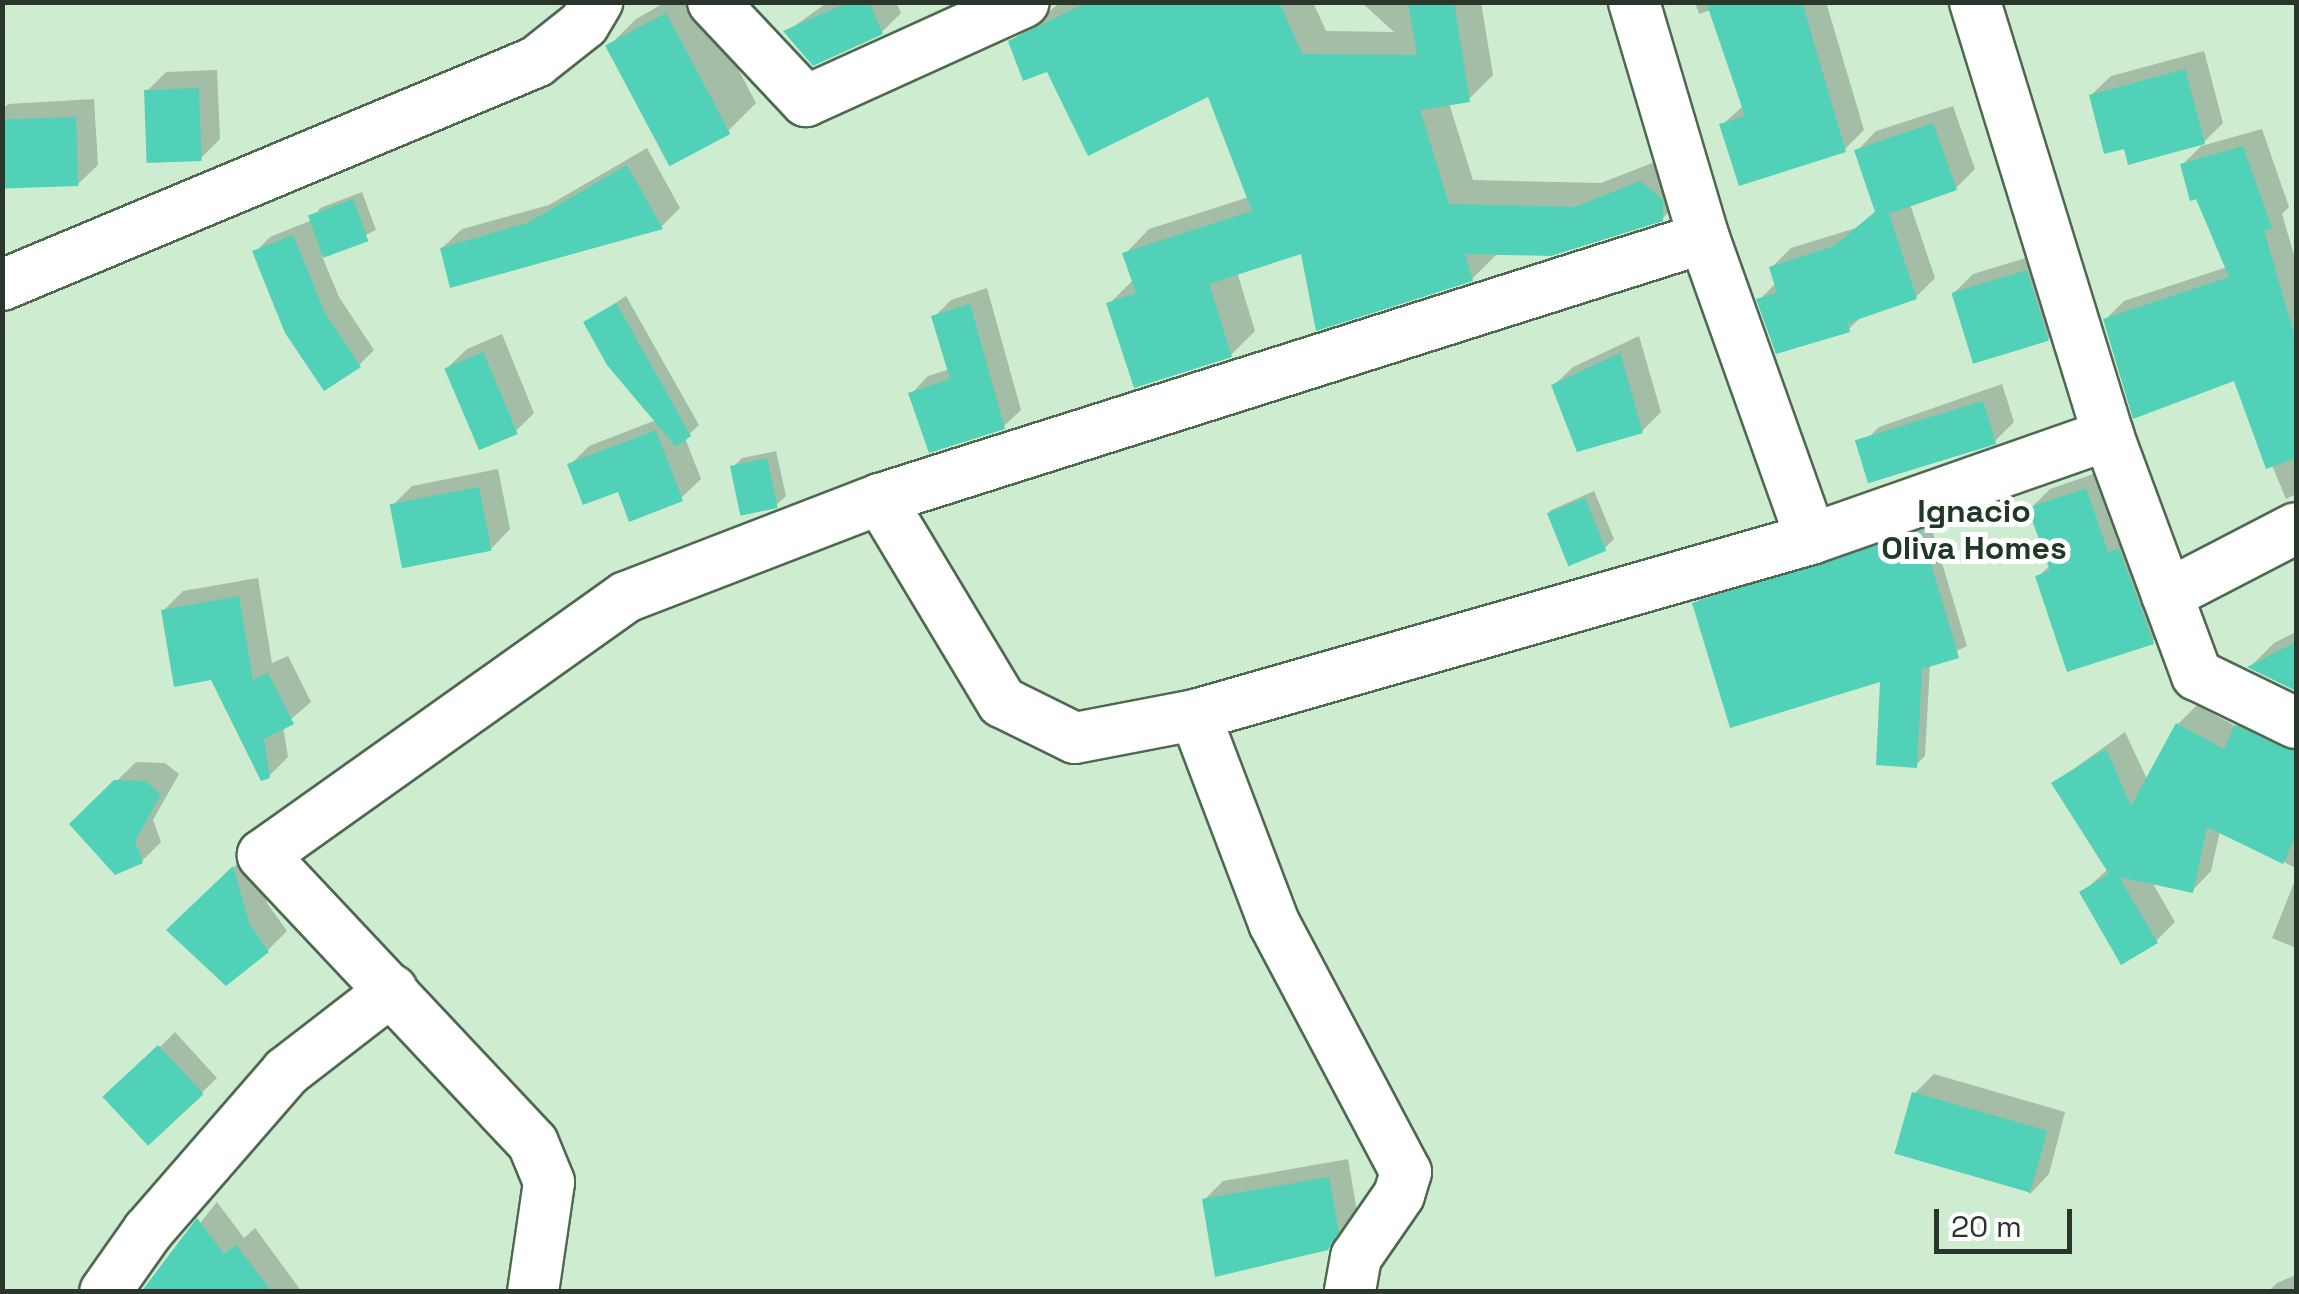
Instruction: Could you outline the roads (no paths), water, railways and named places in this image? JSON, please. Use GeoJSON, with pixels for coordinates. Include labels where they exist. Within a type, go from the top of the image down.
{"type":"FeatureCollection","features":[{"type":"Feature","properties":{"kind":"street"},"geometry":{"type":"LineString","coordinates":[[2,284],[536,62],[584,24],[597,2]]}},
{"type":"Feature","properties":{"kind":"street"},"geometry":{"type":"LineString","coordinates":[[713,2],[806,102],[1024,2]]}},
{"type":"Feature","properties":{"kind":"street"},"geometry":{"type":"LineString","coordinates":[[1634,2],[1704,238],[1811,538]]}},
{"type":"Feature","properties":{"kind":"street"},"geometry":{"type":"LineString","coordinates":[[1975,2],[2108,435],[2198,676],[2296,722]]}},
{"type":"Feature","properties":{"kind":"street"},"geometry":{"type":"LineString","coordinates":[[533,1292],[549,1182],[533,1143],[262,856],[626,597],[880,500],[1704,238]]}},
{"type":"Feature","properties":{"kind":"street"},"geometry":{"type":"LineString","coordinates":[[880,500],[1002,702],[1075,738],[1195,715],[1811,538],[2108,435]]}},
{"type":"Feature","properties":{"kind":"street"},"geometry":{"type":"LineString","coordinates":[[2167,594],[2296,528]]}},
{"type":"Feature","properties":{"kind":"street"},"geometry":{"type":"LineString","coordinates":[[1195,715],[1274,922],[1406,1172],[1399,1195],[1356,1257],[1350,1292]]}},
{"type":"Feature","properties":{"kind":"street"},"geometry":{"type":"LineString","coordinates":[[105,1292],[148,1230],[286,1072],[392,990]]}},
{"type":"Feature","properties":{"kind":"district","name":"Ignacio Oliva Homes"},"geometry":{"type":"Point","coordinates":[1974,530]}}]}
